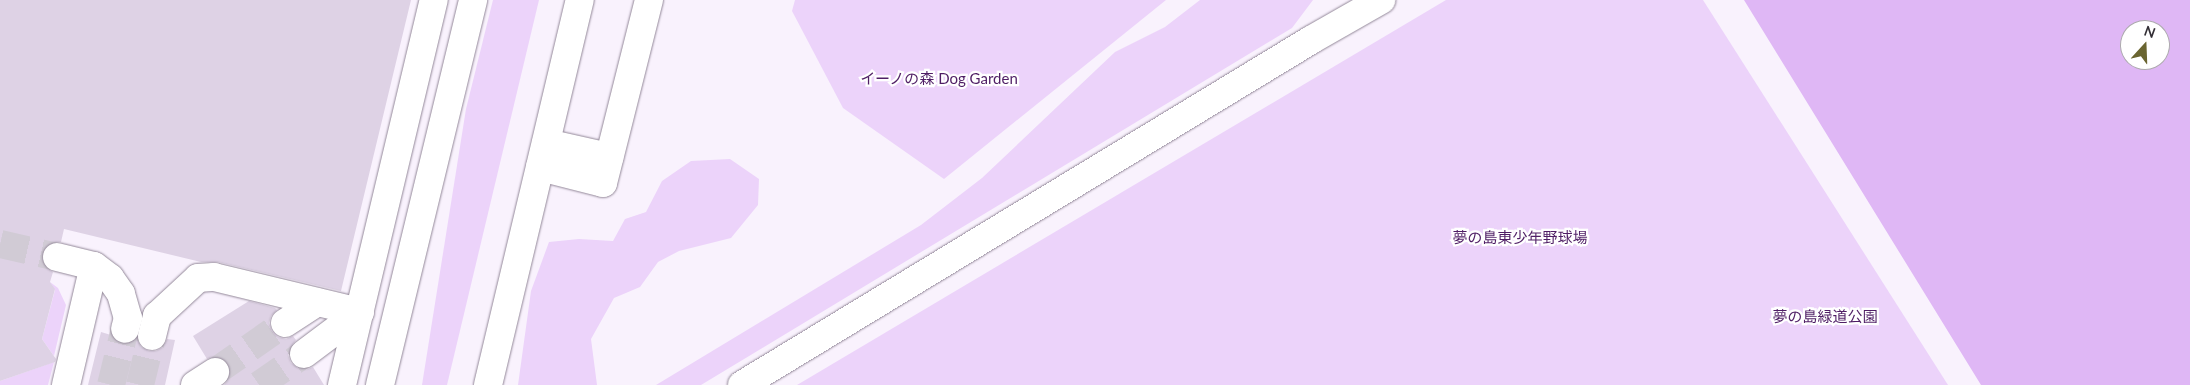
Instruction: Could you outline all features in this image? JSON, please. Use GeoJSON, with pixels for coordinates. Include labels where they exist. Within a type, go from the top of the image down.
{"type":"FeatureCollection","features":[{"type":"Feature","properties":{"kind":"lane"},"geometry":{"type":"LineString","coordinates":[[342,385],[434,0]]}},
{"type":"Feature","properties":{"kind":"lane"},"geometry":{"type":"LineString","coordinates":[[380,385],[473,0]]}},
{"type":"Feature","properties":{"kind":"lane"},"geometry":{"type":"LineString","coordinates":[[488,385],[580,0]]}},
{"type":"Feature","properties":{"kind":"lane"},"geometry":{"type":"LineString","coordinates":[[543,155],[609,157],[649,0]]}},
{"type":"Feature","properties":{"kind":"lane"},"geometry":{"type":"LineString","coordinates":[[1311,40],[1339,0]]}},
{"type":"Feature","properties":{"kind":"lane"},"geometry":{"type":"LineString","coordinates":[[742,385],[1311,40],[1381,0]]}},
{"type":"Feature","properties":{"kind":"lane"},"geometry":{"type":"LineString","coordinates":[[57,257],[94,266],[110,278],[121,294],[128,318],[125,329]]}},
{"type":"Feature","properties":{"kind":"lane"},"geometry":{"type":"LineString","coordinates":[[66,385],[94,266]]}},
{"type":"Feature","properties":{"kind":"lane"},"geometry":{"type":"LineString","coordinates":[[152,336],[157,316],[198,278],[214,277],[360,312]]}},
{"type":"Feature","properties":{"kind":"lane"},"geometry":{"type":"LineString","coordinates":[[285,324],[317,302]]}},
{"type":"Feature","properties":{"kind":"lane"},"geometry":{"type":"LineString","coordinates":[[304,354],[360,312]]}},
{"type":"Feature","properties":{"kind":"green space"},"geometry":{"type":"Polygon","coordinates":[[[493,0],[539,0],[447,385],[422,385],[466,109],[493,0]]]}},
{"type":"Feature","properties":{"kind":"green space","name":"イーノの森 Dog Garden"},"geometry":{"type":"Polygon","coordinates":[[[795,0],[1166,0],[944,179],[843,108],[792,11],[795,0]]]}},
{"type":"Feature","properties":{"kind":"green space"},"geometry":{"type":"Polygon","coordinates":[[[1200,0],[1313,0],[1292,28],[701,385],[656,385],[921,225],[982,178],[1115,52],[1165,27],[1200,0]]]}},
{"type":"Feature","properties":{"kind":"green space"},"geometry":{"type":"Polygon","coordinates":[[[1446,0],[1703,0],[1948,385],[797,385],[1446,0]]]}},
{"type":"Feature","properties":{"kind":"green space"},"geometry":{"type":"Polygon","coordinates":[[[730,159],[759,179],[758,205],[731,238],[679,251],[658,262],[640,287],[614,298],[591,339],[597,385],[518,385],[531,291],[549,242],[579,239],[613,241],[625,219],[646,212],[662,181],[691,161],[730,159]]]}},
{"type":"Feature","properties":{"kind":"green space"},"geometry":{"type":"Polygon","coordinates":[[[50,282],[58,288],[66,305],[54,356],[42,339],[55,290],[50,282]]]}},
{"type":"Feature","properties":{"kind":"green space"},"geometry":{"type":"Polygon","coordinates":[[[54,362],[48,385],[0,385],[0,381],[54,362]]]}},
{"type":"Feature","properties":{"kind":"shaded area"},"geometry":{"type":"Polygon","coordinates":[[[1744,0],[2190,0],[2190,385],[1981,385],[1744,0]]]}},
{"type":"Feature","properties":{"kind":"building"},"geometry":{"type":"Polygon","coordinates":[[[0,0],[411,0],[341,291],[218,262],[201,262],[64,229],[61,242],[53,242],[46,246],[42,254],[42,261],[46,268],[53,272],[50,282],[55,289],[42,339],[56,359],[55,362],[0,381],[0,0]]]}},
{"type":"Feature","properties":{"kind":"building"},"geometry":{"type":"Polygon","coordinates":[[[249,301],[277,310],[271,316],[269,323],[272,331],[278,337],[286,339],[293,336],[296,340],[290,348],[288,355],[291,363],[305,370],[313,367],[324,385],[224,385],[229,379],[231,371],[228,364],[222,358],[215,356],[207,359],[193,336],[249,301]]]}},
{"type":"Feature","properties":{"kind":"building"},"geometry":{"type":"Polygon","coordinates":[[[101,332],[111,335],[114,340],[121,344],[129,344],[137,339],[141,347],[149,351],[156,351],[163,347],[167,339],[175,340],[165,385],[88,385],[101,332]]]}},
{"type":"Feature","properties":{"kind":"tunnel"},"geometry":{"type":"LineString","coordinates":[[0,244],[57,257]]}},
{"type":"Feature","properties":{"kind":"tunnel"},"geometry":{"type":"LineString","coordinates":[[215,372],[285,323]]}},
{"type":"Feature","properties":{"kind":"tunnel"},"geometry":{"type":"LineString","coordinates":[[111,385],[125,329]]}},
{"type":"Feature","properties":{"kind":"tunnel"},"geometry":{"type":"LineString","coordinates":[[140,385],[152,336]]}},
{"type":"Feature","properties":{"kind":"tunnel"},"geometry":{"type":"LineString","coordinates":[[259,385],[304,354]]}},
{"type":"Feature","properties":{"kind":"park label","name":"夢の島東少年野球場"},"geometry":{"type":"Point","coordinates":[1520,238]}},
{"type":"Feature","properties":{"kind":"park label","name":"夢の島緑道公園"},"geometry":{"type":"Point","coordinates":[1825,317]}}]}
